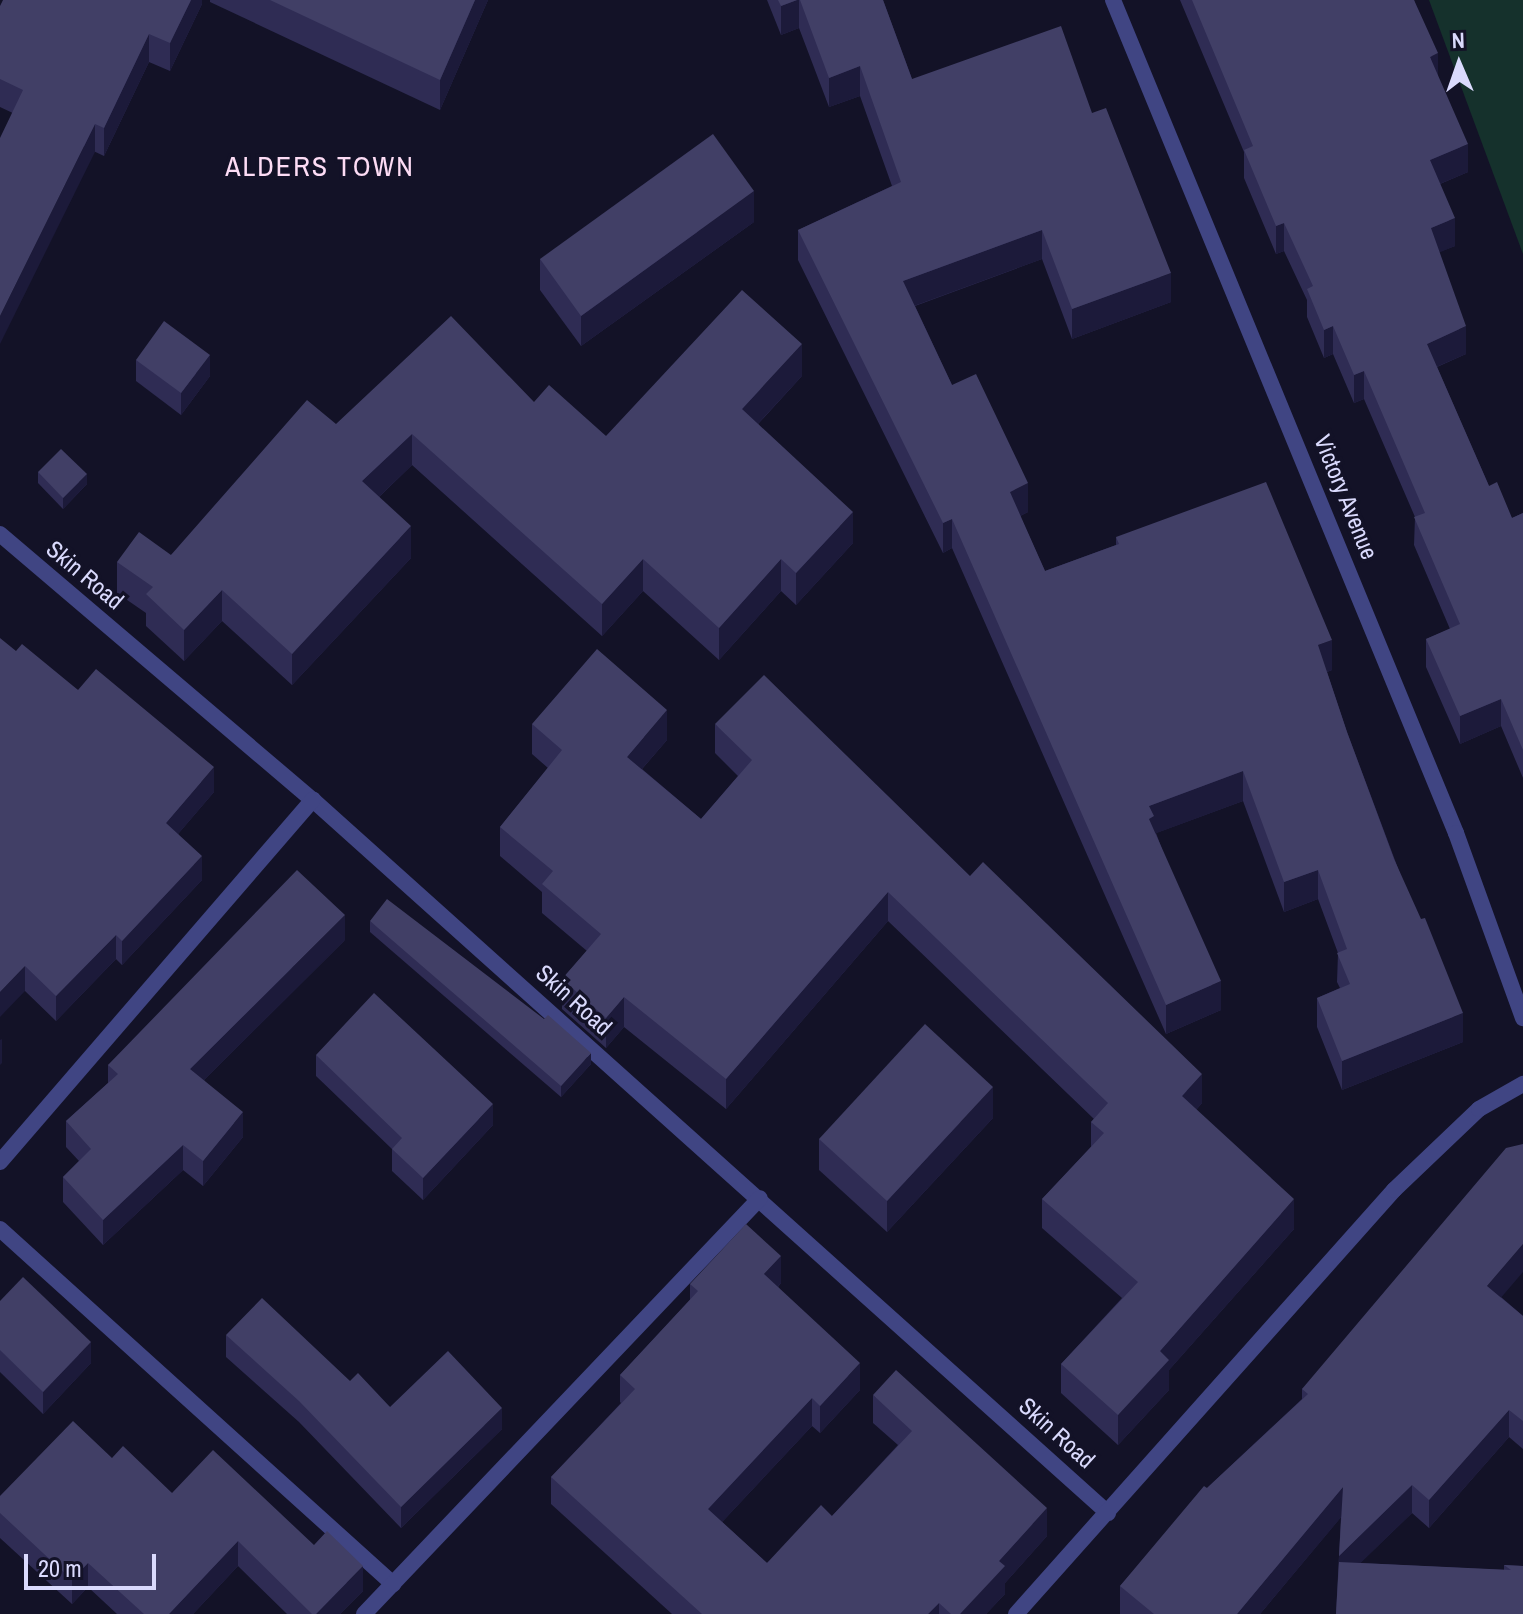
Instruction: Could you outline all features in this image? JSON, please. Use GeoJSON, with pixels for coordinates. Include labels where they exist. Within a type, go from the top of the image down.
{"type":"FeatureCollection","features":[{"type":"Feature","properties":{"kind":"street","name":"Victory Avenue"},"geometry":{"type":"LineString","coordinates":[[1113,0],[1456,833],[1523,1018]]}},
{"type":"Feature","properties":{"kind":"street","name":"Skin Road"},"geometry":{"type":"LineString","coordinates":[[0,534],[313,800],[1108,1513]]}},
{"type":"Feature","properties":{"kind":"street"},"geometry":{"type":"LineString","coordinates":[[0,1162],[313,800]]}},
{"type":"Feature","properties":{"kind":"street"},"geometry":{"type":"LineString","coordinates":[[1016,1614],[1394,1190],[1479,1109],[1523,1084]]}},
{"type":"Feature","properties":{"kind":"street"},"geometry":{"type":"LineString","coordinates":[[364,1614],[760,1198]]}},
{"type":"Feature","properties":{"kind":"street"},"geometry":{"type":"LineString","coordinates":[[0,1229],[393,1584]]}},
{"type":"Feature","properties":{"kind":"green space"},"geometry":{"type":"Polygon","coordinates":[[[1429,0],[1523,0],[1523,254],[1429,0]]]}},
{"type":"Feature","properties":{"kind":"building"},"geometry":{"type":"Polygon","coordinates":[[[3,0],[191,0],[170,43],[149,34],[104,128],[95,124],[0,316],[0,138],[23,90],[0,79],[0,6],[3,0]]]}},
{"type":"Feature","properties":{"kind":"building"},"geometry":{"type":"Polygon","coordinates":[[[270,0],[475,0],[440,80],[270,0]]]}},
{"type":"Feature","properties":{"kind":"building"},"geometry":{"type":"Polygon","coordinates":[[[778,0],[797,0],[781,6],[778,0]]]}},
{"type":"Feature","properties":{"kind":"building"},"geometry":{"type":"Polygon","coordinates":[[[800,0],[883,0],[912,79],[1061,26],[1092,113],[1106,108],[1171,273],[1072,309],[1042,230],[903,281],[952,385],[976,374],[1028,483],[1010,492],[1045,571],[1119,544],[1116,537],[1266,482],[1332,640],[1318,645],[1394,859],[1421,919],[1425,918],[1463,1013],[1342,1061],[1317,998],[1350,984],[1337,953],[1347,949],[1318,870],[1284,882],[1243,771],[1149,806],[1154,816],[1149,819],[1221,981],[1166,1005],[952,519],[943,523],[798,230],[901,182],[860,66],[829,78],[800,0]]]}},
{"type":"Feature","properties":{"kind":"building"},"geometry":{"type":"Polygon","coordinates":[[[1192,0],[1414,0],[1438,53],[1430,57],[1468,144],[1430,160],[1455,218],[1431,228],[1466,326],[1427,344],[1489,486],[1497,482],[1512,518],[1523,513],[1523,750],[1501,699],[1460,716],[1426,639],[1460,624],[1414,517],[1425,513],[1364,371],[1354,375],[1333,326],[1324,330],[1307,289],[1313,286],[1284,223],[1276,226],[1244,150],[1253,146],[1192,0]]]}},
{"type":"Feature","properties":{"kind":"building"},"geometry":{"type":"Polygon","coordinates":[[[713,134],[754,191],[581,316],[540,259],[713,134]]]}},
{"type":"Feature","properties":{"kind":"building"},"geometry":{"type":"Polygon","coordinates":[[[742,290],[802,344],[742,409],[853,512],[796,573],[781,559],[719,628],[643,559],[602,604],[412,434],[362,481],[411,526],[292,654],[222,590],[184,630],[146,594],[153,587],[117,562],[139,532],[171,555],[307,400],[336,424],[451,316],[534,402],[549,385],[606,436],[742,290]]]}},
{"type":"Feature","properties":{"kind":"building"},"geometry":{"type":"Polygon","coordinates":[[[164,321],[210,355],[181,393],[136,360],[164,321]]]}},
{"type":"Feature","properties":{"kind":"building"},"geometry":{"type":"Polygon","coordinates":[[[61,449],[87,474],[63,498],[38,472],[61,449]]]}},
{"type":"Feature","properties":{"kind":"building"},"geometry":{"type":"Polygon","coordinates":[[[0,638],[16,651],[22,644],[78,690],[96,669],[214,767],[166,823],[202,856],[122,941],[116,935],[56,996],[25,966],[0,992],[0,638]]]}},
{"type":"Feature","properties":{"kind":"building"},"geometry":{"type":"Polygon","coordinates":[[[597,649],[667,710],[627,757],[701,819],[752,760],[715,724],[764,675],[970,876],[983,862],[1202,1074],[1182,1096],[1294,1199],[1160,1351],[1169,1360],[1118,1415],[1061,1364],[1138,1282],[1042,1199],[1104,1133],[1091,1122],[1108,1103],[888,892],[726,1079],[624,997],[606,1018],[562,979],[601,934],[542,884],[553,871],[500,827],[562,750],[532,724],[597,649]]]}},
{"type":"Feature","properties":{"kind":"building"},"geometry":{"type":"Polygon","coordinates":[[[297,870],[345,915],[190,1069],[243,1112],[203,1161],[183,1145],[103,1220],[63,1177],[91,1149],[66,1121],[118,1074],[108,1065],[297,870]]]}},
{"type":"Feature","properties":{"kind":"building"},"geometry":{"type":"Polygon","coordinates":[[[387,899],[544,1019],[548,1015],[591,1053],[561,1086],[370,921],[387,899]]]}},
{"type":"Feature","properties":{"kind":"building"},"geometry":{"type":"Polygon","coordinates":[[[374,993],[493,1104],[423,1178],[392,1149],[402,1138],[316,1055],[374,993]]]}},
{"type":"Feature","properties":{"kind":"building"},"geometry":{"type":"Polygon","coordinates":[[[925,1024],[993,1087],[887,1201],[819,1139],[925,1024]]]}},
{"type":"Feature","properties":{"kind":"building"},"geometry":{"type":"Polygon","coordinates":[[[1523,1144],[1523,1244],[1487,1286],[1523,1316],[1523,1421],[1509,1410],[1429,1500],[1412,1485],[1339,1556],[1343,1487],[1237,1614],[1154,1614],[1120,1586],[1204,1486],[1207,1488],[1308,1394],[1302,1389],[1506,1148],[1523,1144]]]}},
{"type":"Feature","properties":{"kind":"building"},"geometry":{"type":"Polygon","coordinates":[[[746,1224],[781,1256],[764,1274],[860,1363],[820,1406],[812,1398],[708,1509],[767,1563],[821,1505],[832,1516],[912,1431],[873,1395],[896,1370],[1047,1508],[999,1561],[1005,1566],[960,1614],[951,1614],[939,1603],[928,1614],[702,1614],[551,1477],[635,1389],[620,1375],[698,1291],[690,1284],[746,1224]]]}},
{"type":"Feature","properties":{"kind":"building"},"geometry":{"type":"Polygon","coordinates":[[[23,1277],[91,1342],[43,1392],[0,1350],[0,1301],[23,1277]]]}},
{"type":"Feature","properties":{"kind":"building"},"geometry":{"type":"Polygon","coordinates":[[[262,1298],[350,1381],[358,1373],[390,1407],[448,1351],[502,1408],[401,1507],[299,1401],[226,1335],[262,1298]]]}},
{"type":"Feature","properties":{"kind":"building"},"geometry":{"type":"Polygon","coordinates":[[[73,1421],[112,1458],[123,1446],[172,1493],[213,1450],[314,1545],[327,1531],[363,1566],[316,1614],[312,1614],[238,1541],[169,1614],[144,1614],[88,1563],[72,1580],[0,1513],[0,1496],[73,1421]]]}},
{"type":"Feature","properties":{"kind":"building"},"geometry":{"type":"Polygon","coordinates":[[[1339,1562],[1511,1570],[1504,1565],[1523,1566],[1523,1614],[1336,1614],[1339,1562]]]}},
{"type":"Feature","properties":{"kind":"district","name":"ALDERS TOWN"},"geometry":{"type":"Point","coordinates":[320,166]}}]}
